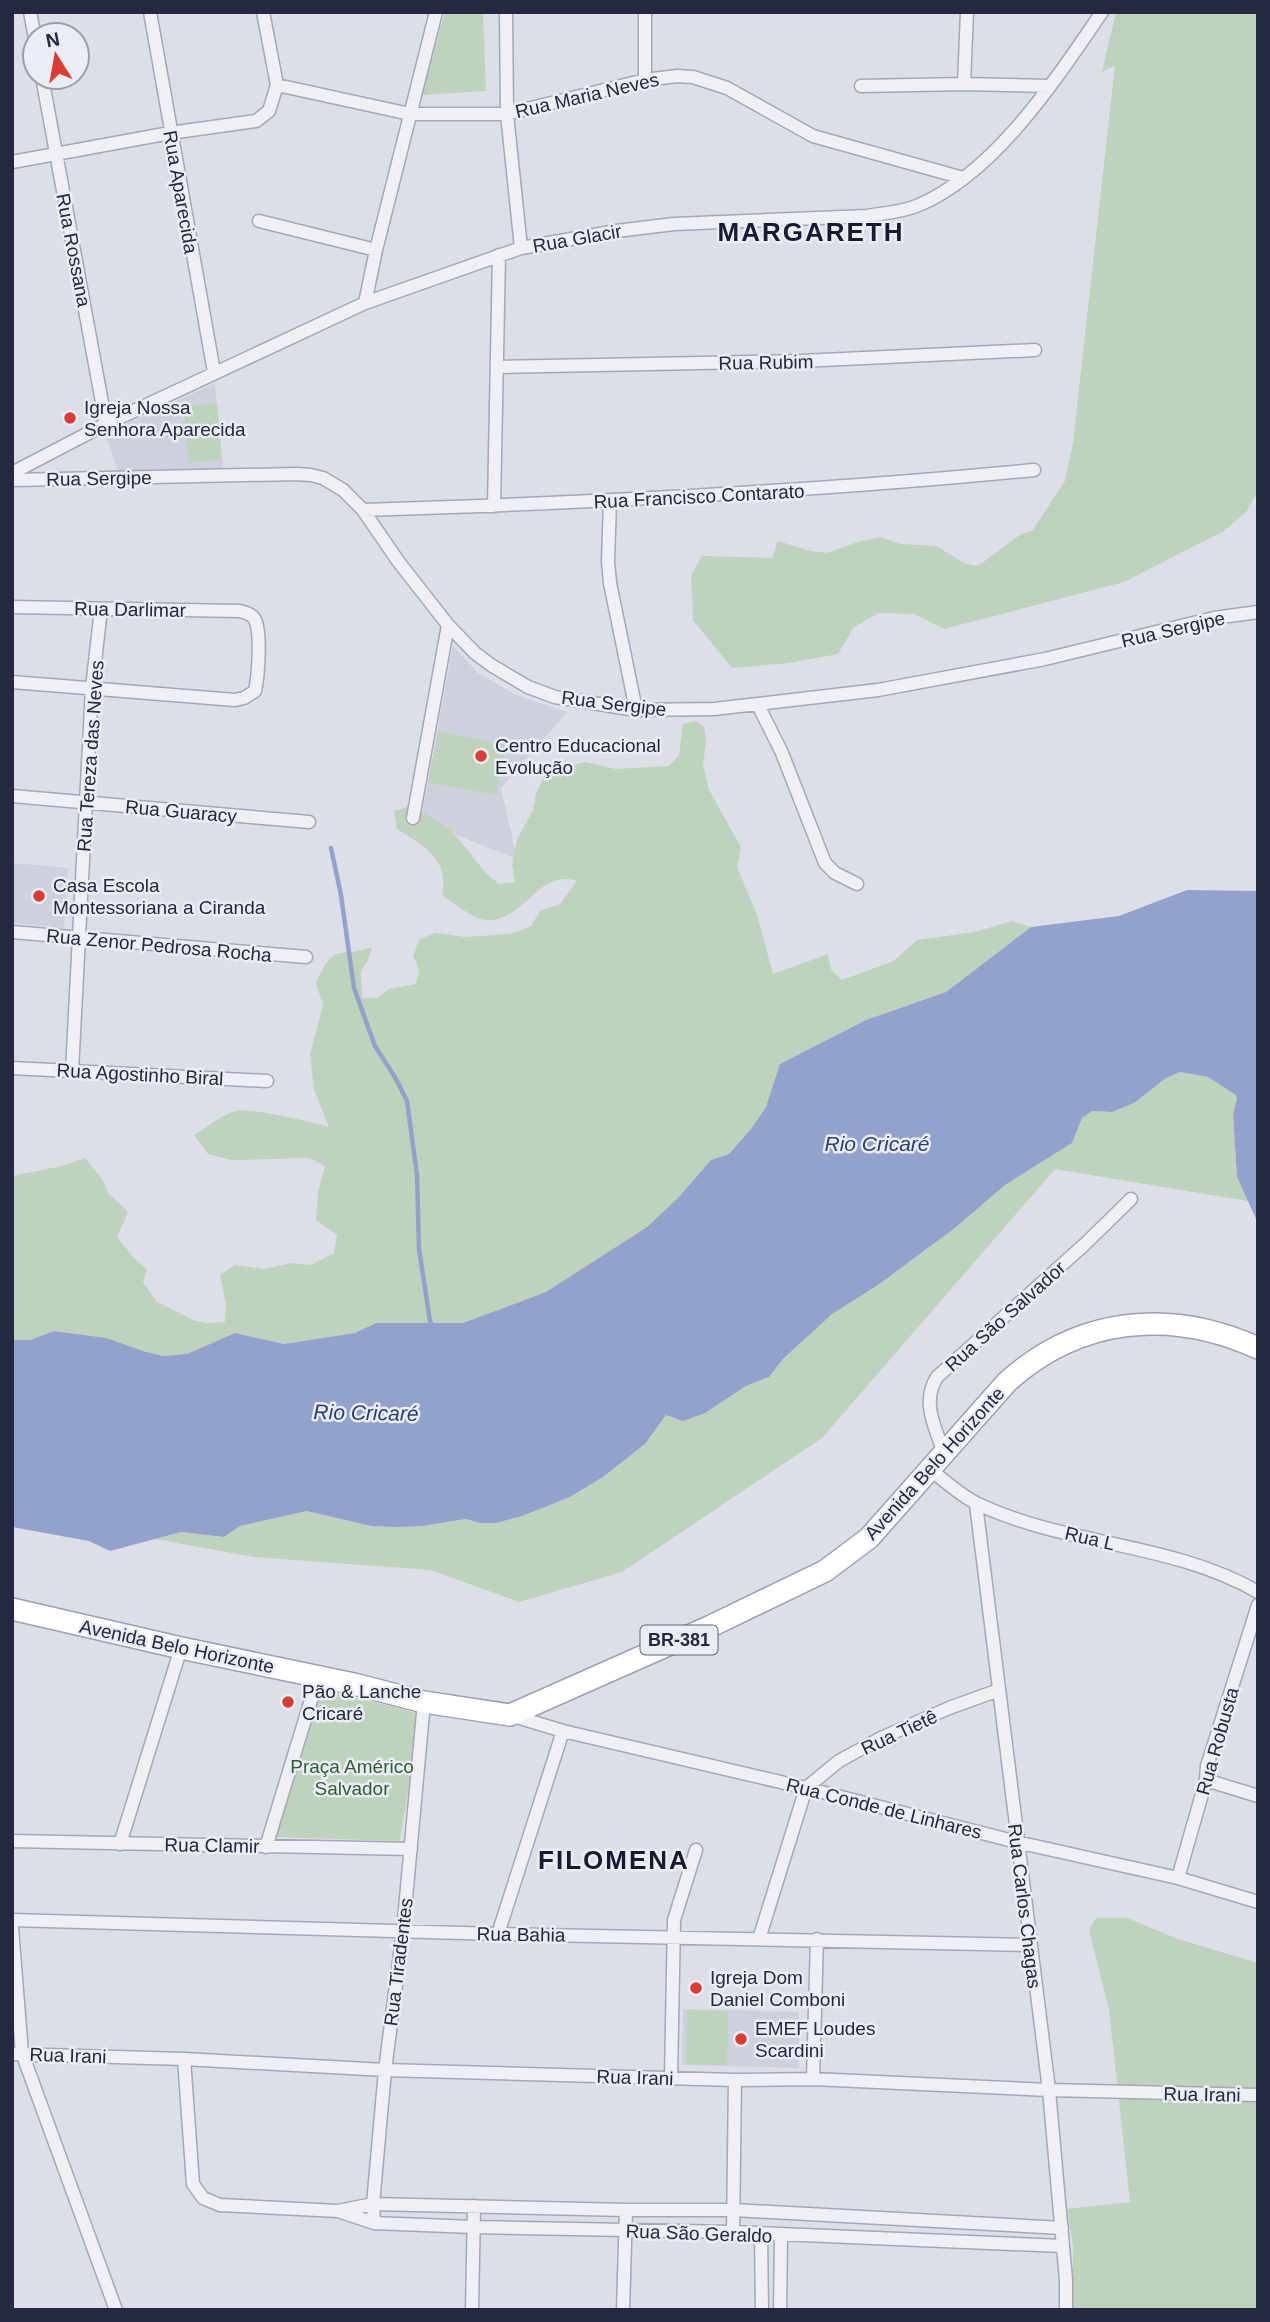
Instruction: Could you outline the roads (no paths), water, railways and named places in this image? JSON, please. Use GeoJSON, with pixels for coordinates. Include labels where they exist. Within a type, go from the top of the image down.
{"type":"FeatureCollection","features":[{"type":"Feature","properties":{"kind":"main road","name":"Avenida Belo Horizonte"},"geometry":{"type":"LineString","coordinates":[[12,1609],[424,1702],[510,1715],[710,1626],[825,1571],[869,1538],[1007,1382],[1029,1362],[1048,1350],[1090,1334],[1152,1323],[1178,1324],[1226,1335],[1258,1348]]}},
{"type":"Feature","properties":{"kind":"street","name":"Rua Aparecida"},"geometry":{"type":"LineString","coordinates":[[150,12],[214,372]]}},
{"type":"Feature","properties":{"kind":"street"},"geometry":{"type":"LineString","coordinates":[[12,162],[170,133],[257,121],[266,114],[277,85],[263,12]]}},
{"type":"Feature","properties":{"kind":"street"},"geometry":{"type":"LineString","coordinates":[[365,303],[436,12]]}},
{"type":"Feature","properties":{"kind":"street"},"geometry":{"type":"LineString","coordinates":[[506,12],[507,114],[521,248]]}},
{"type":"Feature","properties":{"kind":"street"},"geometry":{"type":"LineString","coordinates":[[645,12],[645,80]]}},
{"type":"Feature","properties":{"kind":"street"},"geometry":{"type":"LineString","coordinates":[[964,84],[967,12]]}},
{"type":"Feature","properties":{"kind":"street","name":"Rua Glacir"},"geometry":{"type":"LineString","coordinates":[[12,473],[106,424],[365,303],[521,248],[674,224],[867,216],[897,212],[933,198],[963,178],[999,147],[1049,86],[1102,12]]}},
{"type":"Feature","properties":{"kind":"street","name":"Rua Maria Neves"},"geometry":{"type":"LineString","coordinates":[[277,85],[410,114],[507,114],[645,80],[693,77],[712,81],[813,136],[963,178]]}},
{"type":"Feature","properties":{"kind":"street"},"geometry":{"type":"LineString","coordinates":[[861,86],[1049,86]]}},
{"type":"Feature","properties":{"kind":"street","name":"Rua Rossana"},"geometry":{"type":"LineString","coordinates":[[45,91],[106,424]]}},
{"type":"Feature","properties":{"kind":"street"},"geometry":{"type":"LineString","coordinates":[[259,221],[376,250]]}},
{"type":"Feature","properties":{"kind":"street"},"geometry":{"type":"LineString","coordinates":[[494,506],[499,255]]}},
{"type":"Feature","properties":{"kind":"street","name":"Rua Rubim"},"geometry":{"type":"LineString","coordinates":[[497,367],[814,361],[1035,349]]}},
{"type":"Feature","properties":{"kind":"street","name":"Rua Francisco Contarato"},"geometry":{"type":"LineString","coordinates":[[363,509],[610,501],[888,485],[1034,470]]}},
{"type":"Feature","properties":{"kind":"street","name":"Rua Sergipe"},"geometry":{"type":"LineString","coordinates":[[12,480],[311,475],[334,483],[363,509],[398,561],[448,625],[475,653],[528,687],[555,697],[636,710],[715,709],[828,697],[1045,659],[1214,618],[1258,612]]}},
{"type":"Feature","properties":{"kind":"street"},"geometry":{"type":"LineString","coordinates":[[610,501],[610,583],[636,710]]}},
{"type":"Feature","properties":{"kind":"street","name":"Rua Darlimar"},"geometry":{"type":"LineString","coordinates":[[12,607],[226,610],[247,612],[254,617],[258,633],[256,684],[255,691],[250,695],[235,700],[92,688]]}},
{"type":"Feature","properties":{"kind":"street","name":"Rua Tereza das Neves"},"geometry":{"type":"LineString","coordinates":[[72,1071],[92,688],[102,609]]}},
{"type":"Feature","properties":{"kind":"street"},"geometry":{"type":"LineString","coordinates":[[413,818],[448,625]]}},
{"type":"Feature","properties":{"kind":"street"},"geometry":{"type":"LineString","coordinates":[[12,682],[92,688]]}},
{"type":"Feature","properties":{"kind":"street"},"geometry":{"type":"LineString","coordinates":[[758,705],[782,753],[825,863],[835,873],[857,884]]}},
{"type":"Feature","properties":{"kind":"street","name":"Rua Guaracy"},"geometry":{"type":"LineString","coordinates":[[12,796],[309,822]]}},
{"type":"Feature","properties":{"kind":"street","name":"Rua Zenor Pedrosa Rocha"},"geometry":{"type":"LineString","coordinates":[[12,932],[306,957]]}},
{"type":"Feature","properties":{"kind":"street","name":"Rua Agostinho Biral"},"geometry":{"type":"LineString","coordinates":[[12,1069],[267,1080]]}},
{"type":"Feature","properties":{"kind":"street","name":"Rua São Salvador"},"geometry":{"type":"LineString","coordinates":[[937,1461],[929,1393],[937,1377],[1131,1199]]}},
{"type":"Feature","properties":{"kind":"street","name":"Rua L"},"geometry":{"type":"LineString","coordinates":[[937,1461],[976,1504],[1038,1526],[1174,1558],[1215,1571],[1258,1592]]}},
{"type":"Feature","properties":{"kind":"street","name":"Rua Carlos Chagas"},"geometry":{"type":"LineString","coordinates":[[976,1504],[1049,2090],[1062,2228],[1066,2310]]}},
{"type":"Feature","properties":{"kind":"street","name":"Rua Robusta"},"geometry":{"type":"LineString","coordinates":[[1178,1878],[1206,1780],[1207,1766],[1258,1605]]}},
{"type":"Feature","properties":{"kind":"street"},"geometry":{"type":"LineString","coordinates":[[120,1844],[181,1648]]}},
{"type":"Feature","properties":{"kind":"street"},"geometry":{"type":"LineString","coordinates":[[266,1847],[318,1677]]}},
{"type":"Feature","properties":{"kind":"street","name":"Rua Tietê"},"geometry":{"type":"LineString","coordinates":[[806,1788],[839,1761],[881,1738],[949,1708],[999,1690]]}},
{"type":"Feature","properties":{"kind":"street","name":"Rua Tiradentes"},"geometry":{"type":"LineString","coordinates":[[374,2223],[373,2204],[385,2070],[404,1931],[424,1702]]}},
{"type":"Feature","properties":{"kind":"street","name":"Rua Conde de Linhares"},"geometry":{"type":"LineString","coordinates":[[510,1715],[563,1731],[806,1788],[1017,1842],[1178,1878],[1258,1902]]}},
{"type":"Feature","properties":{"kind":"street"},"geometry":{"type":"LineString","coordinates":[[498,1934],[563,1731]]}},
{"type":"Feature","properties":{"kind":"street"},"geometry":{"type":"LineString","coordinates":[[1206,1780],[1258,1796]]}},
{"type":"Feature","properties":{"kind":"street"},"geometry":{"type":"LineString","coordinates":[[759,1939],[806,1788]]}},
{"type":"Feature","properties":{"kind":"street","name":"Rua Clamir"},"geometry":{"type":"LineString","coordinates":[[12,1841],[411,1849]]}},
{"type":"Feature","properties":{"kind":"street"},"geometry":{"type":"LineString","coordinates":[[671,2078],[674,1920],[696,1850]]}},
{"type":"Feature","properties":{"kind":"street","name":"Rua Bahia"},"geometry":{"type":"LineString","coordinates":[[12,1920],[1030,1945]]}},
{"type":"Feature","properties":{"kind":"street"},"geometry":{"type":"LineString","coordinates":[[12,1928],[17,2054],[116,2310]]}},
{"type":"Feature","properties":{"kind":"street"},"geometry":{"type":"LineString","coordinates":[[813,2079],[817,1939]]}},
{"type":"Feature","properties":{"kind":"street","name":"Rua Irani"},"geometry":{"type":"LineString","coordinates":[[17,2054],[184,2059],[385,2070],[735,2080],[813,2079],[1049,2090],[1258,2095]]}},
{"type":"Feature","properties":{"kind":"street","name":"Rua São Geraldo"},"geometry":{"type":"LineString","coordinates":[[184,2059],[193,2184],[203,2198],[220,2205],[338,2211],[373,2204],[734,2210],[1062,2228]]}},
{"type":"Feature","properties":{"kind":"street"},"geometry":{"type":"LineString","coordinates":[[733,2232],[735,2080]]}},
{"type":"Feature","properties":{"kind":"street"},"geometry":{"type":"LineString","coordinates":[[472,2310],[474,2206]]}},
{"type":"Feature","properties":{"kind":"street"},"geometry":{"type":"LineString","coordinates":[[623,2310],[626,2210]]}},
{"type":"Feature","properties":{"kind":"street","name":"Rua São Geraldo"},"geometry":{"type":"LineString","coordinates":[[338,2211],[374,2223],[733,2232],[1062,2246]]}},
{"type":"Feature","properties":{"kind":"street"},"geometry":{"type":"LineString","coordinates":[[761,2234],[762,2310]]}},
{"type":"Feature","properties":{"kind":"street"},"geometry":{"type":"LineString","coordinates":[[780,2310],[781,2235]]}},
{"type":"Feature","properties":{"kind":"water","name":"Rio Cricaré"},"geometry":{"type":"Polygon","coordinates":[[[1187,890],[1258,891],[1258,1223],[1237,1177],[1233,1114],[1236,1095],[1208,1077],[1180,1072],[1166,1078],[1134,1103],[1112,1112],[1092,1111],[1082,1118],[1072,1143],[1005,1185],[955,1228],[878,1285],[832,1314],[783,1359],[769,1377],[746,1386],[705,1413],[683,1421],[666,1415],[645,1444],[603,1477],[570,1497],[522,1516],[496,1523],[480,1523],[466,1519],[397,1527],[371,1526],[307,1511],[240,1526],[224,1537],[181,1532],[110,1551],[89,1541],[12,1527],[12,1340],[30,1340],[54,1331],[106,1338],[163,1356],[187,1354],[235,1333],[284,1344],[355,1333],[376,1323],[463,1323],[546,1292],[647,1227],[678,1198],[711,1160],[729,1154],[766,1107],[780,1064],[866,1020],[946,992],[1031,927],[1119,916],[1187,890]]]}},
{"type":"Feature","properties":{"kind":"waterway"},"geometry":{"type":"LineString","coordinates":[[331,848],[341,895],[354,988],[375,1046],[407,1101],[417,1175],[419,1249],[433,1327]]}},
{"type":"Feature","properties":{"kind":"place","name":"Igreja Nossa Senhora Aparecida"},"geometry":{"type":"Point","coordinates":[70,418]}},
{"type":"Feature","properties":{"kind":"place","name":"Centro Educacional Evolução"},"geometry":{"type":"Point","coordinates":[481,756]}},
{"type":"Feature","properties":{"kind":"place","name":"Casa Escola Montessoriana a Ciranda"},"geometry":{"type":"Point","coordinates":[39,896]}},
{"type":"Feature","properties":{"kind":"place","name":"Pão & Lanche Cricaré"},"geometry":{"type":"Point","coordinates":[288,1702]}},
{"type":"Feature","properties":{"kind":"place","name":"Igreja Dom Daniel Comboni"},"geometry":{"type":"Point","coordinates":[696,1988]}},
{"type":"Feature","properties":{"kind":"place","name":"EMEF Loudes Scardini"},"geometry":{"type":"Point","coordinates":[741,2039]}},
{"type":"Feature","properties":{"kind":"district","name":"MARGARETH"},"geometry":{"type":"Point","coordinates":[811,232]}},
{"type":"Feature","properties":{"kind":"district","name":"FILOMENA"},"geometry":{"type":"Point","coordinates":[614,1860]}},
{"type":"Feature","properties":{"kind":"park label","name":"Praça Américo Salvador"},"geometry":{"type":"Point","coordinates":[352,1777]}}]}
